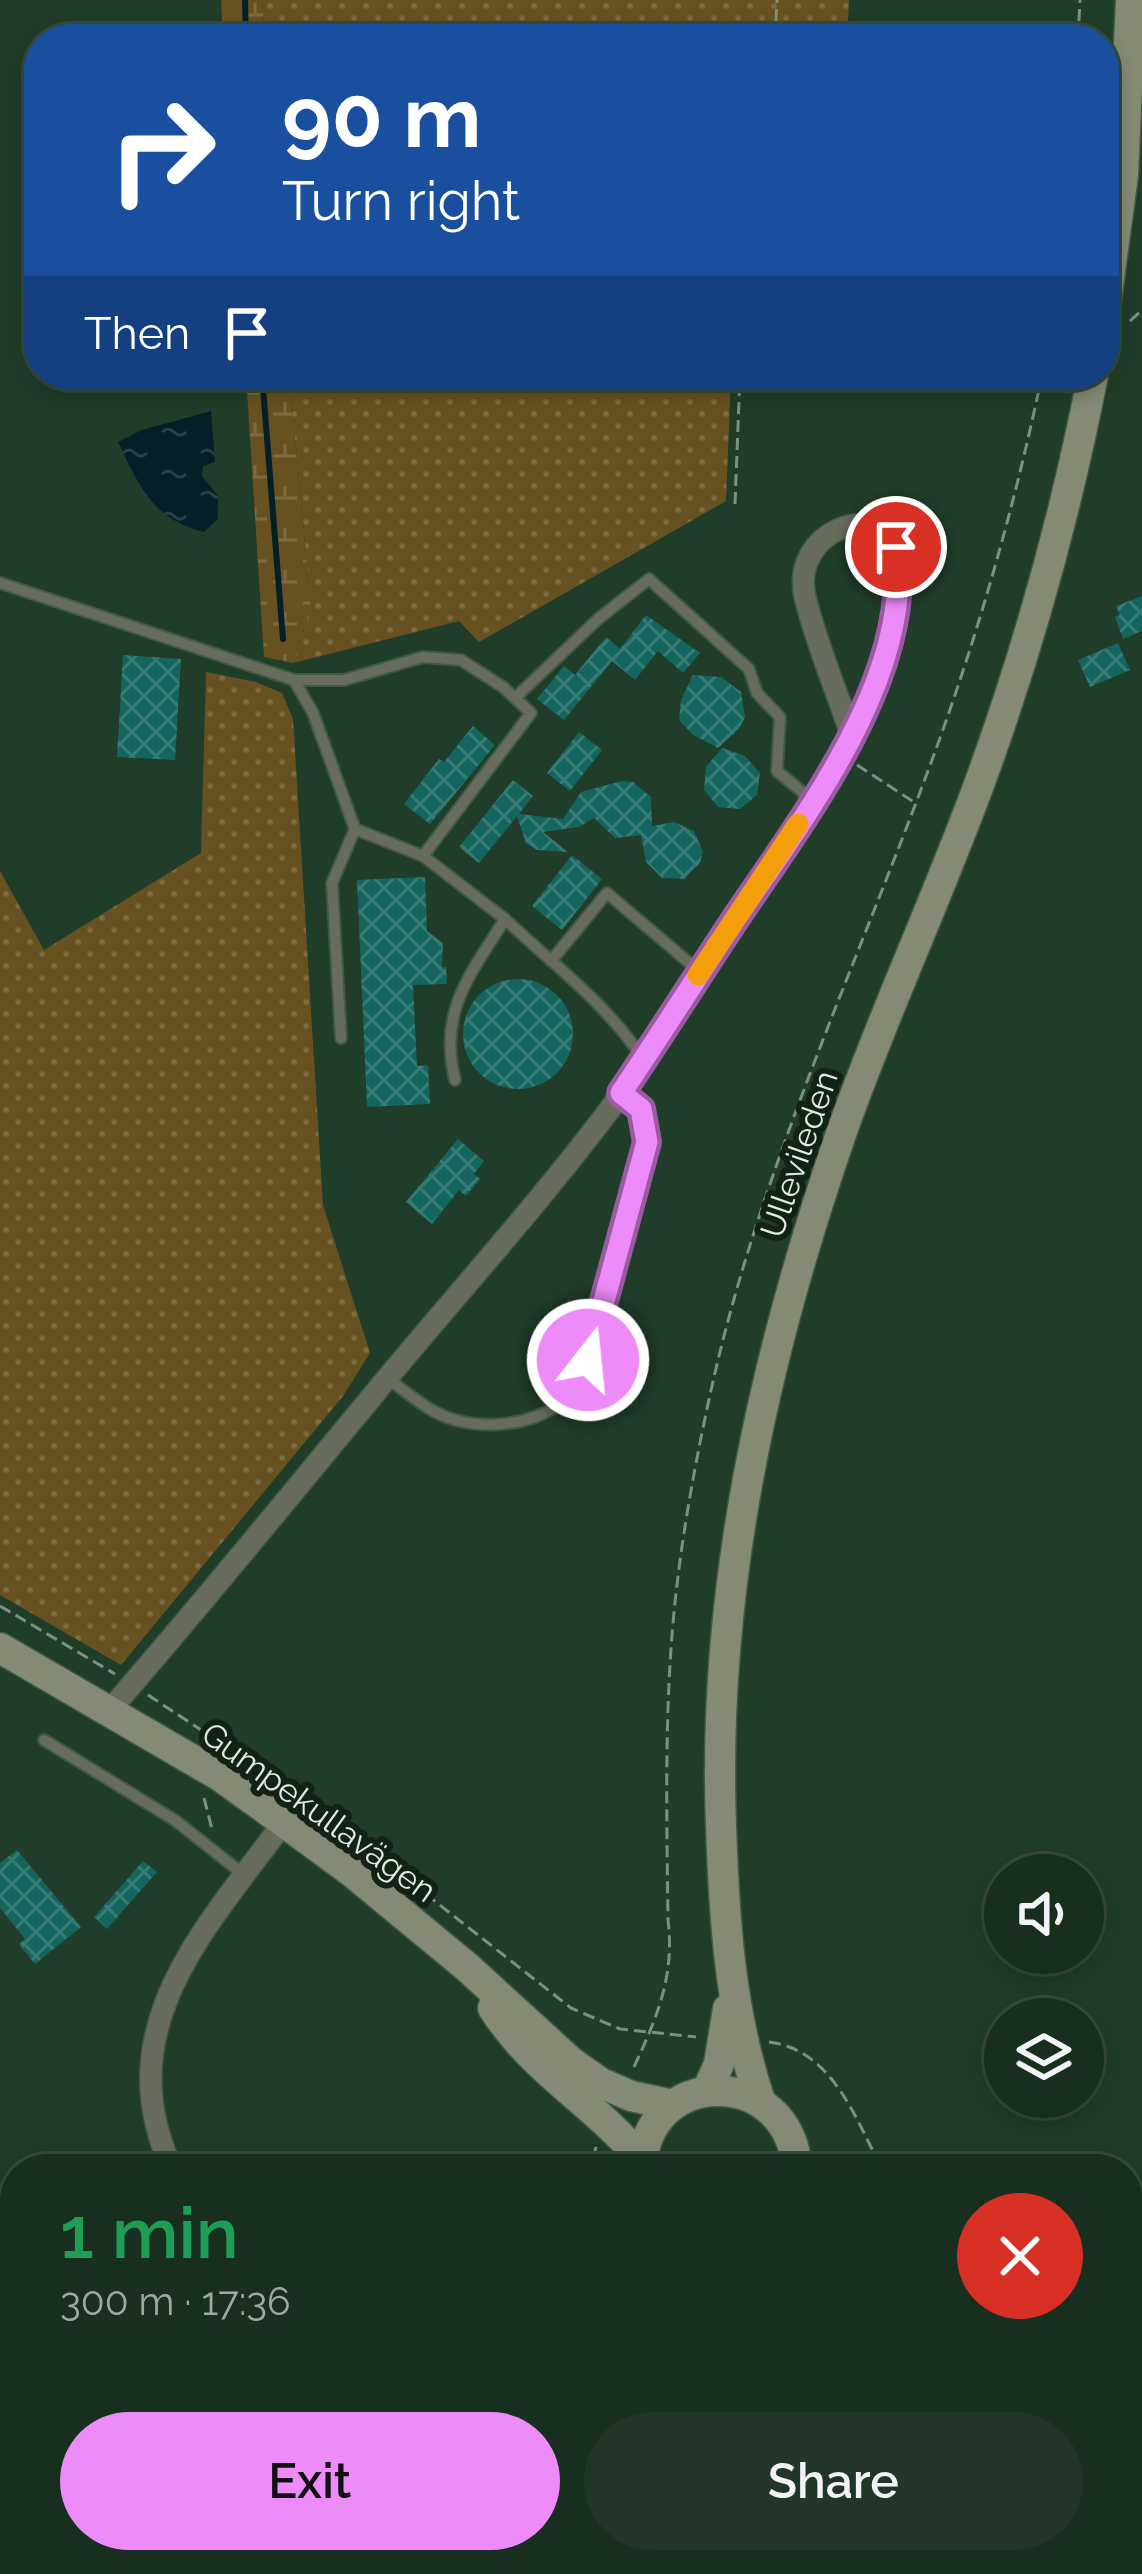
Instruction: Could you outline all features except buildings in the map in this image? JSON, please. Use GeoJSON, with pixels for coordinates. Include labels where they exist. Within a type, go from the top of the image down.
{"type":"FeatureCollection","features":[{"type":"Feature","properties":{"kind":"main road"},"geometry":{"type":"LineString","coordinates":[[1119,205],[1131,0]]}},
{"type":"Feature","properties":{"kind":"main road","name":"Ullevileden"},"geometry":{"type":"LineString","coordinates":[[794,2154],[783,2122],[760,2101],[730,1985],[719,1783],[723,1664],[737,1541],[766,1386],[802,1254],[843,1128],[984,770],[1018,668],[1060,522],[1090,390]]}},
{"type":"Feature","properties":{"kind":"main road","name":"Gumpekullavägen"},"geometry":{"type":"LineString","coordinates":[[0,1648],[138,1731],[210,1790],[279,1828],[343,1886],[460,1962],[571,2062],[631,2096],[673,2105]]}},
{"type":"Feature","properties":{"kind":"main road","name":"Gumpekullavägen"},"geometry":{"type":"LineString","coordinates":[[460,1962],[524,2053],[623,2137],[635,2154]]}},
{"type":"Feature","properties":{"kind":"main road","name":"Ullevileden"},"geometry":{"type":"LineString","coordinates":[[707,2091],[718,2064],[730,1985]]}},
{"type":"Feature","properties":{"kind":"main road"},"geometry":{"type":"LineString","coordinates":[[645,2154],[655,2124],[673,2105],[707,2091],[734,2091],[760,2101]]}},
{"type":"Feature","properties":{"kind":"street"},"geometry":{"type":"LineString","coordinates":[[108,1712],[621,1093],[813,801],[846,745],[896,614],[900,574],[896,547],[880,530],[867,525],[833,532],[813,548],[804,564],[805,597],[846,745]]}},
{"type":"Feature","properties":{"kind":"street"},"geometry":{"type":"LineString","coordinates":[[165,2154],[150,2104],[153,2034],[179,1969],[279,1828]]}},
{"type":"Feature","properties":{"kind":"lane"},"geometry":{"type":"LineString","coordinates":[[514,698],[598,619],[649,579],[749,669],[758,693],[780,717],[777,771],[813,801]]}},
{"type":"Feature","properties":{"kind":"lane"},"geometry":{"type":"LineString","coordinates":[[0,583],[294,680],[344,680],[423,657],[461,660],[531,713],[423,856]]}},
{"type":"Feature","properties":{"kind":"lane"},"geometry":{"type":"LineString","coordinates":[[294,680],[313,713],[355,830],[332,883],[341,1038]]}},
{"type":"Feature","properties":{"kind":"lane"},"geometry":{"type":"LineString","coordinates":[[355,830],[423,856],[505,919],[592,995],[644,1060]]}},
{"type":"Feature","properties":{"kind":"lane"},"geometry":{"type":"LineString","coordinates":[[550,961],[607,893],[700,972]]}},
{"type":"Feature","properties":{"kind":"lane"},"geometry":{"type":"LineString","coordinates":[[455,1080],[449,1027],[460,989],[505,919]]}},
{"type":"Feature","properties":{"kind":"lane"},"geometry":{"type":"LineString","coordinates":[[387,1378],[432,1411],[478,1424],[529,1418],[561,1403],[575,1390],[588,1360],[647,1142],[641,1109],[621,1093]]}},
{"type":"Feature","properties":{"kind":"lane"},"geometry":{"type":"LineString","coordinates":[[44,1740],[176,1821],[246,1876]]}},
{"type":"Feature","properties":{"kind":"path"},"geometry":{"type":"LineString","coordinates":[[735,504],[739,390]]}},
{"type":"Feature","properties":{"kind":"path"},"geometry":{"type":"LineString","coordinates":[[846,745],[915,803]]}},
{"type":"Feature","properties":{"kind":"path"},"geometry":{"type":"LineString","coordinates":[[627,2081],[649,2034]]}},
{"type":"Feature","properties":{"kind":"path"},"geometry":{"type":"LineString","coordinates":[[758,2041],[797,2049],[815,2061],[845,2099],[874,2154]]}},
{"type":"Feature","properties":{"kind":"path"},"geometry":{"type":"LineString","coordinates":[[594,2154],[598,2139]]}},
{"type":"Feature","properties":{"kind":"green space"},"geometry":{"type":"Polygon","coordinates":[[[221,0],[262,0],[264,24],[222,24],[221,0]]]}},
{"type":"Feature","properties":{"kind":"green space"},"geometry":{"type":"Polygon","coordinates":[[[262,0],[849,0],[848,24],[264,24],[262,0]]]}},
{"type":"Feature","properties":{"kind":"green space"},"geometry":{"type":"Polygon","coordinates":[[[247,390],[290,390],[311,607],[293,663],[264,657],[247,390]]]}},
{"type":"Feature","properties":{"kind":"green space"},"geometry":{"type":"Polygon","coordinates":[[[290,390],[730,390],[726,501],[479,642],[459,621],[293,663],[311,607],[290,390]]]}},
{"type":"Feature","properties":{"kind":"green space"},"geometry":{"type":"Polygon","coordinates":[[[206,672],[256,682],[282,693],[293,719],[323,1205],[370,1353],[343,1396],[121,1665],[0,1595],[0,871],[44,950],[201,853],[206,672]]]}},
{"type":"Feature","properties":{"kind":"water"},"geometry":{"type":"Polygon","coordinates":[[[211,411],[215,462],[203,466],[202,476],[218,496],[218,519],[204,532],[160,510],[141,487],[118,442],[142,430],[211,411]]]}},
{"type":"Feature","properties":{"kind":"waterway"},"geometry":{"type":"LineString","coordinates":[[245,0],[246,24]]}},
{"type":"Feature","properties":{"kind":"waterway"},"geometry":{"type":"LineString","coordinates":[[263,390],[283,639]]}},
{"type":"Feature","properties":{"kind":"slow traffic"},"geometry":{"type":"LineString","coordinates":[[698,975],[798,824]]}},
{"type":"Feature","properties":{"kind":"route"},"geometry":{"type":"LineString","coordinates":[[588,1360],[647,1142],[641,1109],[621,1093],[842,755],[896,614],[900,574],[896,547]]}}]}
